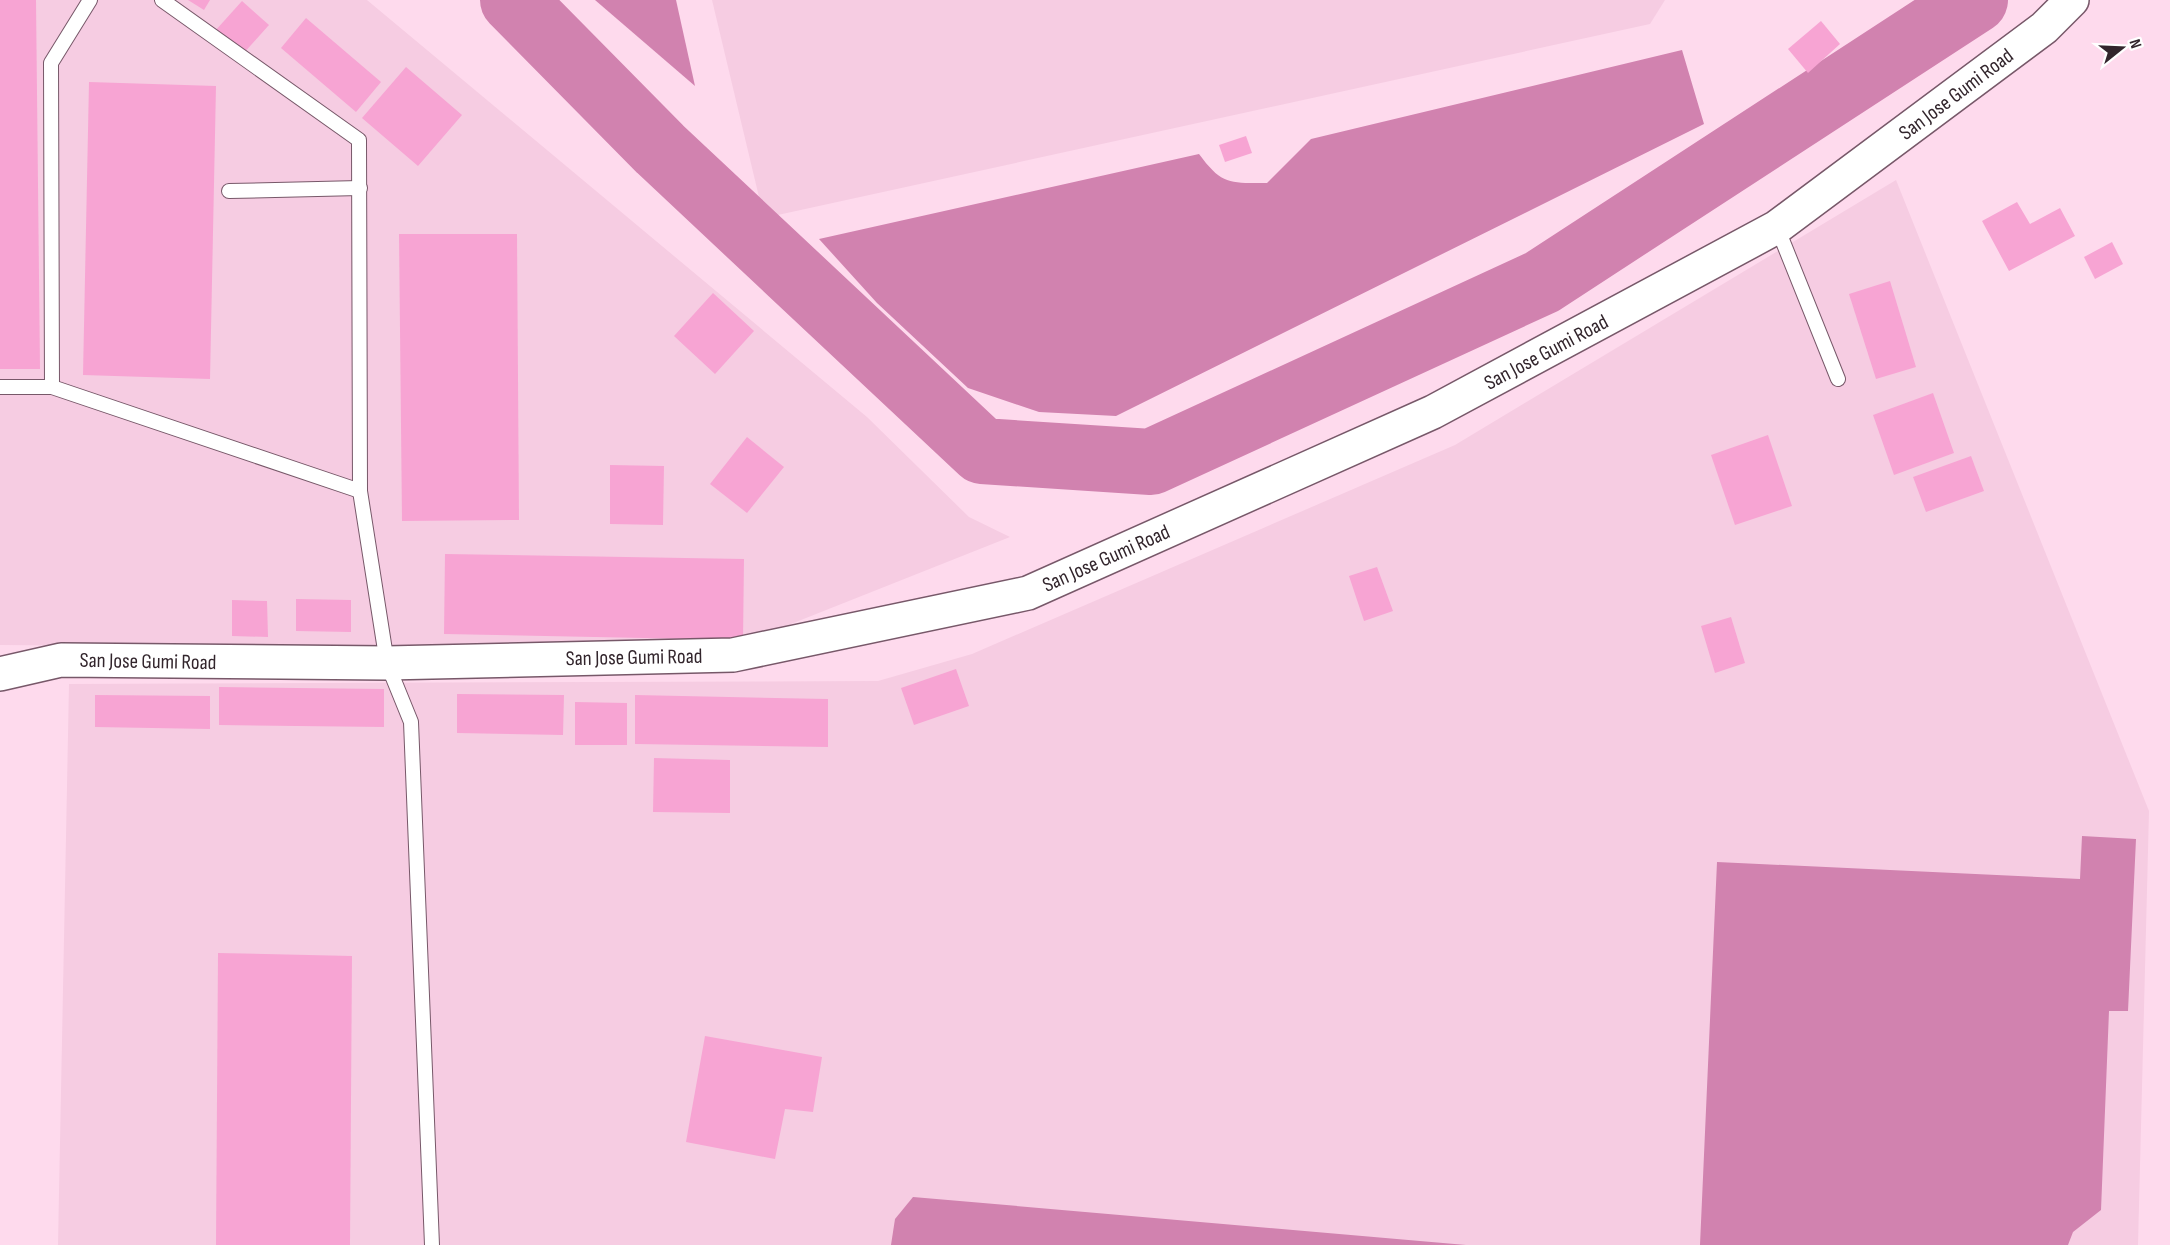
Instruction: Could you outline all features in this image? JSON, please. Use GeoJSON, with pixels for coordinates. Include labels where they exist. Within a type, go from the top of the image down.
{"type":"FeatureCollection","features":[{"type":"Feature","properties":{"kind":"street","name":"San Jose Gumi Road"},"geometry":{"type":"LineString","coordinates":[[0,674],[61,660],[387,663],[733,655],[1028,593],[1433,412],[1777,227],[2044,28],[2072,0]]}},
{"type":"Feature","properties":{"kind":"lane"},"geometry":{"type":"LineString","coordinates":[[52,387],[51,63],[90,0]]}},
{"type":"Feature","properties":{"kind":"lane"},"geometry":{"type":"LineString","coordinates":[[162,0],[359,140],[360,491],[387,663],[411,722],[432,1245]]}},
{"type":"Feature","properties":{"kind":"lane"},"geometry":{"type":"LineString","coordinates":[[229,191],[360,188]]}},
{"type":"Feature","properties":{"kind":"lane"},"geometry":{"type":"LineString","coordinates":[[1777,227],[1838,379]]}},
{"type":"Feature","properties":{"kind":"lane"},"geometry":{"type":"LineString","coordinates":[[0,387],[52,387],[360,491]]}},
{"type":"Feature","properties":{"kind":"shaded area"},"geometry":{"type":"Polygon","coordinates":[[[0,0],[367,0],[867,417],[969,517],[1010,537],[723,651],[0,645],[0,0]]]}},
{"type":"Feature","properties":{"kind":"shaded area"},"geometry":{"type":"Polygon","coordinates":[[[595,0],[676,0],[695,86],[595,0]]]}},
{"type":"Feature","properties":{"kind":"shaded area"},"geometry":{"type":"Polygon","coordinates":[[[712,0],[1665,0],[1650,24],[764,218],[712,0]]]}},
{"type":"Feature","properties":{"kind":"shaded area"},"geometry":{"type":"Polygon","coordinates":[[[1682,50],[1704,124],[1116,416],[1039,412],[968,388],[877,303],[819,239],[1199,154],[1214,172],[1227,180],[1267,183],[1311,139],[1682,50]]]}},
{"type":"Feature","properties":{"kind":"shaded area"},"geometry":{"type":"Polygon","coordinates":[[[1896,180],[2149,811],[2138,1245],[58,1245],[69,684],[878,681],[972,654],[1455,445],[1896,180]]]}},
{"type":"Feature","properties":{"kind":"shaded area"},"geometry":{"type":"Polygon","coordinates":[[[2082,836],[2136,839],[2128,1011],[2109,1011],[2101,1210],[2073,1232],[2068,1245],[1700,1245],[1717,862],[2080,879],[2082,836]]]}},
{"type":"Feature","properties":{"kind":"shaded area"},"geometry":{"type":"Polygon","coordinates":[[[913,1197],[1466,1245],[891,1245],[895,1219],[913,1197]]]}},
{"type":"Feature","properties":{"kind":"building"},"geometry":{"type":"Polygon","coordinates":[[[0,0],[36,0],[40,369],[0,369],[0,0]]]}},
{"type":"Feature","properties":{"kind":"building"},"geometry":{"type":"Polygon","coordinates":[[[188,0],[210,0],[204,10],[188,0]]]}},
{"type":"Feature","properties":{"kind":"building"},"geometry":{"type":"Polygon","coordinates":[[[242,1],[269,25],[242,55],[215,31],[242,1]]]}},
{"type":"Feature","properties":{"kind":"building"},"geometry":{"type":"Polygon","coordinates":[[[306,18],[381,82],[356,112],[281,48],[306,18]]]}},
{"type":"Feature","properties":{"kind":"building"},"geometry":{"type":"Polygon","coordinates":[[[1821,21],[1840,44],[1808,73],[1788,49],[1821,21]]]}},
{"type":"Feature","properties":{"kind":"building"},"geometry":{"type":"Polygon","coordinates":[[[406,67],[462,115],[418,166],[362,118],[406,67]]]}},
{"type":"Feature","properties":{"kind":"building"},"geometry":{"type":"Polygon","coordinates":[[[89,82],[216,86],[210,379],[83,375],[89,82]]]}},
{"type":"Feature","properties":{"kind":"building"},"geometry":{"type":"Polygon","coordinates":[[[1246,136],[1252,153],[1225,162],[1219,145],[1246,136]]]}},
{"type":"Feature","properties":{"kind":"building"},"geometry":{"type":"Polygon","coordinates":[[[2017,202],[2030,224],[2060,208],[2075,236],[2009,271],[1982,221],[2017,202]]]}},
{"type":"Feature","properties":{"kind":"building"},"geometry":{"type":"Polygon","coordinates":[[[399,234],[517,234],[519,520],[402,521],[399,234]]]}},
{"type":"Feature","properties":{"kind":"building"},"geometry":{"type":"Polygon","coordinates":[[[2112,242],[2123,264],[2095,279],[2084,257],[2112,242]]]}},
{"type":"Feature","properties":{"kind":"building"},"geometry":{"type":"Polygon","coordinates":[[[1890,281],[1916,367],[1876,379],[1849,294],[1890,281]]]}},
{"type":"Feature","properties":{"kind":"building"},"geometry":{"type":"Polygon","coordinates":[[[713,293],[754,331],[715,374],[674,336],[713,293]]]}},
{"type":"Feature","properties":{"kind":"building"},"geometry":{"type":"Polygon","coordinates":[[[1933,393],[1954,453],[1894,475],[1873,415],[1933,393]]]}},
{"type":"Feature","properties":{"kind":"building"},"geometry":{"type":"Polygon","coordinates":[[[1768,435],[1792,506],[1735,525],[1711,455],[1768,435]]]}},
{"type":"Feature","properties":{"kind":"building"},"geometry":{"type":"Polygon","coordinates":[[[747,437],[784,467],[747,513],[710,484],[747,437]]]}},
{"type":"Feature","properties":{"kind":"building"},"geometry":{"type":"Polygon","coordinates":[[[1971,456],[1984,491],[1926,512],[1913,477],[1971,456]]]}},
{"type":"Feature","properties":{"kind":"building"},"geometry":{"type":"Polygon","coordinates":[[[610,465],[664,466],[663,525],[610,524],[610,465]]]}},
{"type":"Feature","properties":{"kind":"building"},"geometry":{"type":"Polygon","coordinates":[[[445,554],[744,559],[743,640],[444,634],[445,554]]]}},
{"type":"Feature","properties":{"kind":"building"},"geometry":{"type":"Polygon","coordinates":[[[1377,567],[1393,611],[1364,621],[1349,576],[1377,567]]]}},
{"type":"Feature","properties":{"kind":"building"},"geometry":{"type":"Polygon","coordinates":[[[296,599],[351,600],[351,632],[296,631],[296,599]]]}},
{"type":"Feature","properties":{"kind":"building"},"geometry":{"type":"Polygon","coordinates":[[[232,600],[267,601],[268,637],[232,636],[232,600]]]}},
{"type":"Feature","properties":{"kind":"building"},"geometry":{"type":"Polygon","coordinates":[[[1731,617],[1745,663],[1715,673],[1701,626],[1731,617]]]}},
{"type":"Feature","properties":{"kind":"building"},"geometry":{"type":"Polygon","coordinates":[[[956,669],[969,706],[914,725],[901,688],[956,669]]]}},
{"type":"Feature","properties":{"kind":"building"},"geometry":{"type":"Polygon","coordinates":[[[219,687],[384,689],[384,727],[219,725],[219,687]]]}},
{"type":"Feature","properties":{"kind":"building"},"geometry":{"type":"Polygon","coordinates":[[[457,694],[564,695],[563,735],[457,733],[457,694]]]}},
{"type":"Feature","properties":{"kind":"building"},"geometry":{"type":"Polygon","coordinates":[[[95,695],[210,696],[210,729],[95,727],[95,695]]]}},
{"type":"Feature","properties":{"kind":"building"},"geometry":{"type":"Polygon","coordinates":[[[635,695],[828,699],[828,747],[635,744],[635,695]]]}},
{"type":"Feature","properties":{"kind":"building"},"geometry":{"type":"Polygon","coordinates":[[[575,702],[627,703],[627,745],[575,745],[575,702]]]}},
{"type":"Feature","properties":{"kind":"building"},"geometry":{"type":"Polygon","coordinates":[[[654,758],[730,760],[730,813],[653,812],[654,758]]]}},
{"type":"Feature","properties":{"kind":"building"},"geometry":{"type":"Polygon","coordinates":[[[218,953],[352,956],[350,1245],[216,1245],[218,953]]]}},
{"type":"Feature","properties":{"kind":"building"},"geometry":{"type":"Polygon","coordinates":[[[705,1036],[822,1057],[813,1112],[785,1109],[775,1159],[686,1142],[705,1036]]]}},
{"type":"Feature","properties":{"kind":"waterway"},"geometry":{"type":"LineString","coordinates":[[513,0],[660,149],[982,451],[1151,462],[1542,282],[1975,0]]}}]}
